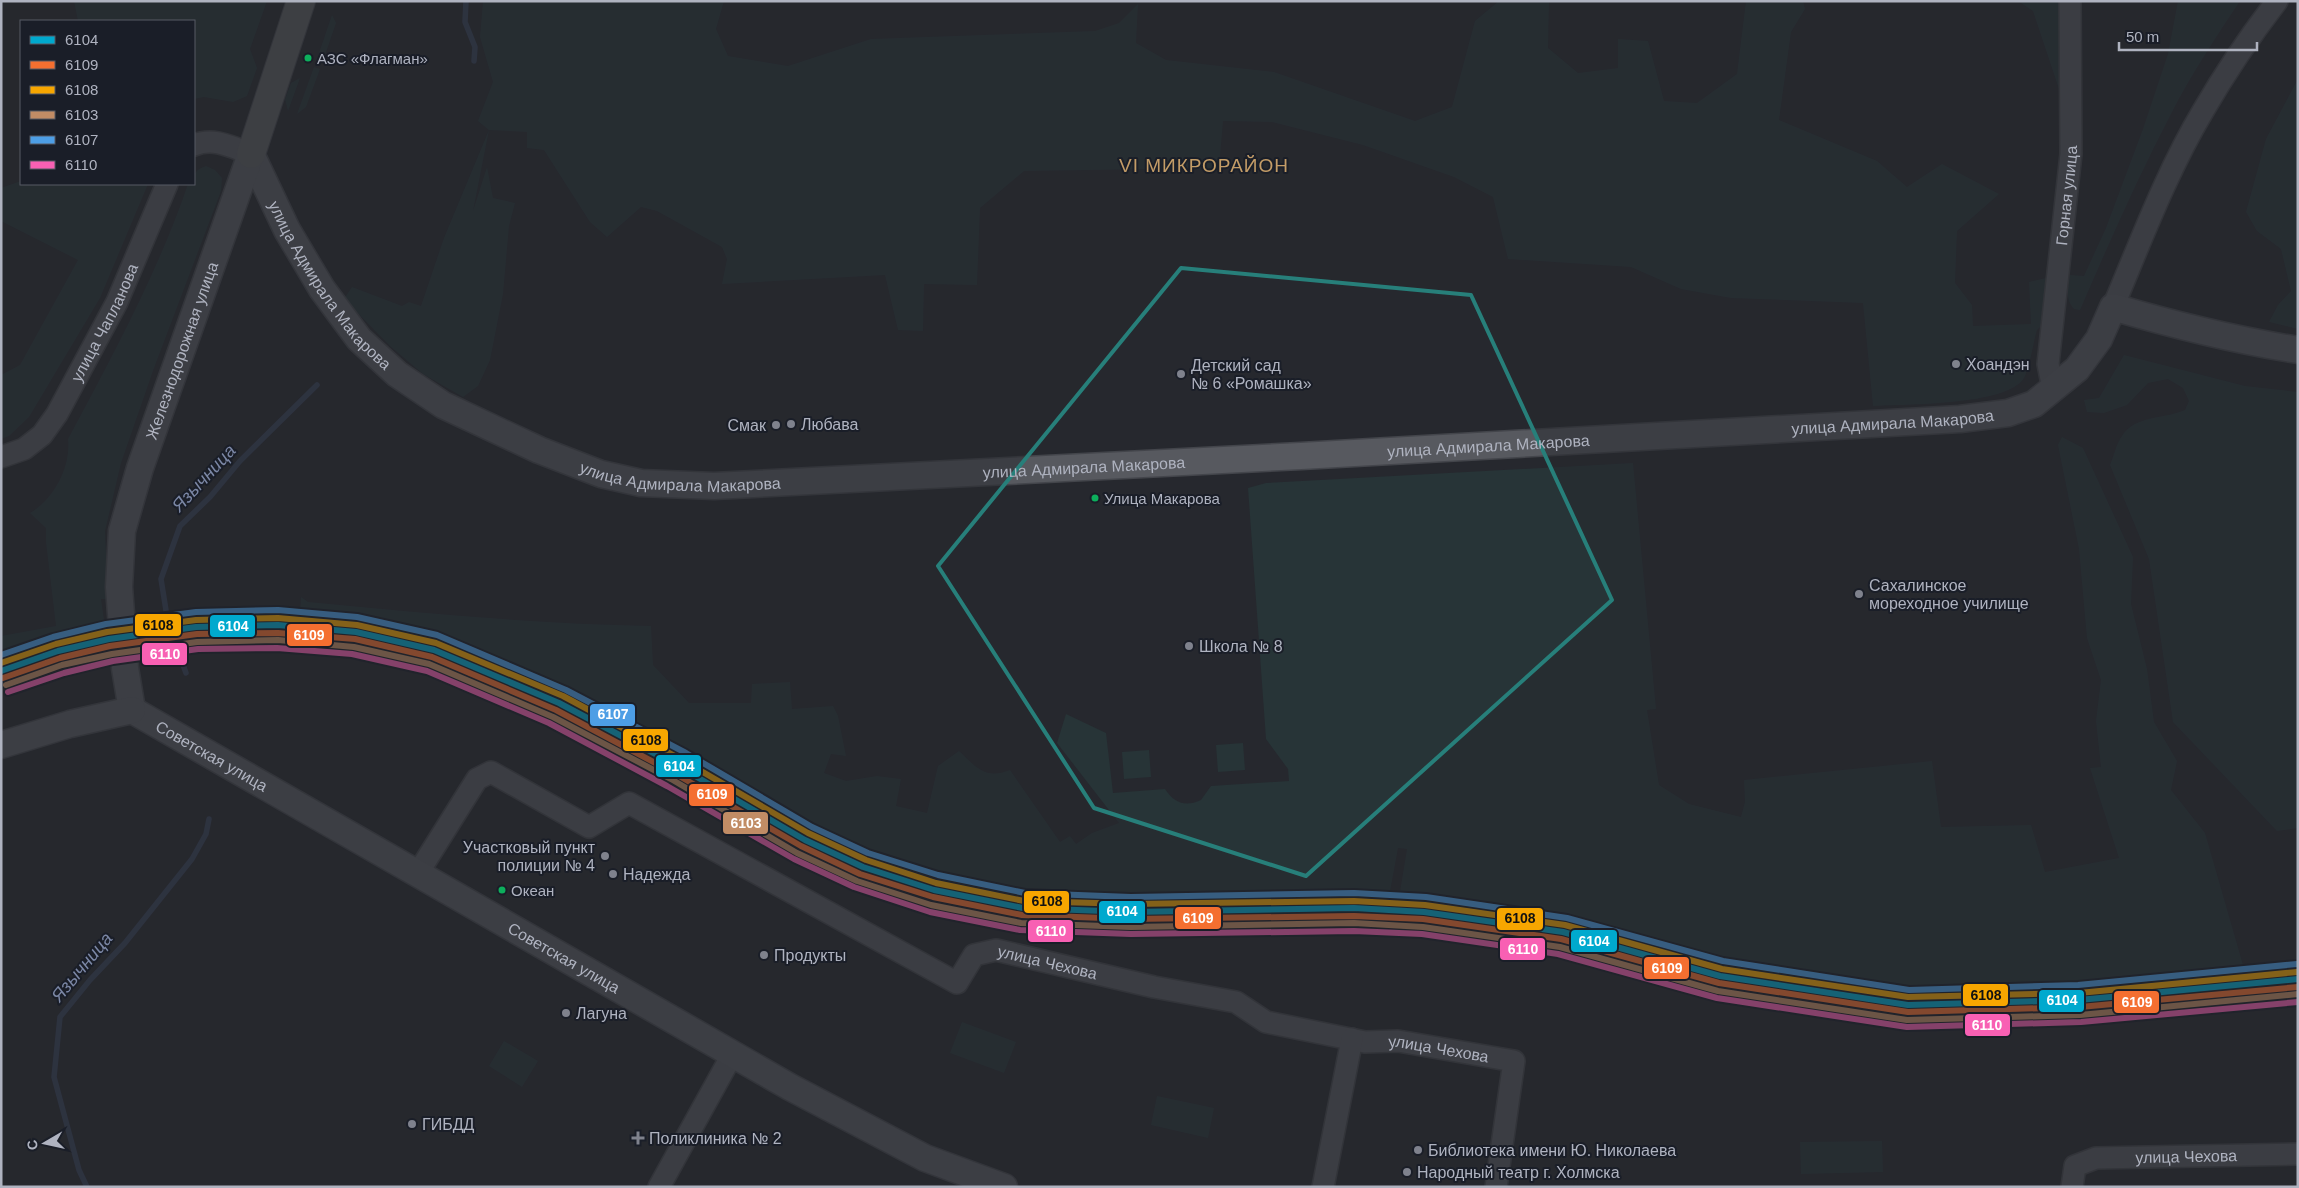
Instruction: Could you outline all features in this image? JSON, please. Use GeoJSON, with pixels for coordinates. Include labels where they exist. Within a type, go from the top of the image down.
{"type":"FeatureCollection","features":[{"type":"Feature","properties":{"kind":"highway","name":"Железнодорожная улица"},"geometry":{"type":"LineString","coordinates":[[251,154],[301,1]]}},
{"type":"Feature","properties":{"kind":"main road","name":"улица Адмирала Макарова"},"geometry":{"type":"LineString","coordinates":[[251,154],[286,230],[322,290],[359,339],[397,374],[443,406],[539,450],[601,474],[641,483],[674,486],[732,485],[1301,456],[1960,419],[2008,413],[2034,404],[2077,369],[2099,339],[2113,308]]}},
{"type":"Feature","properties":{"kind":"main road","name":"Железнодорожная улица"},"geometry":{"type":"LineString","coordinates":[[132,710],[125,668],[119,587],[122,531],[140,468],[251,154]]}},
{"type":"Feature","properties":{"kind":"main road"},"geometry":{"type":"LineString","coordinates":[[2113,308],[2243,340],[2298,350]]}},
{"type":"Feature","properties":{"kind":"main road"},"geometry":{"type":"LineString","coordinates":[[1,745],[70,724],[132,710]]}},
{"type":"Feature","properties":{"kind":"main road","name":"Советская улица"},"geometry":{"type":"LineString","coordinates":[[132,710],[732,1055],[925,1158],[1004,1187]]}},
{"type":"Feature","properties":{"kind":"street","name":"Горная улица"},"geometry":{"type":"LineString","coordinates":[[2053,389],[2048,364],[2071,154],[2070,1]]}},
{"type":"Feature","properties":{"kind":"street"},"geometry":{"type":"LineString","coordinates":[[2113,308],[2161,195],[2202,112],[2241,51],[2277,1]]}},
{"type":"Feature","properties":{"kind":"street"},"geometry":{"type":"LineString","coordinates":[[195,145],[203,141],[222,143],[251,154]]}},
{"type":"Feature","properties":{"kind":"street","name":"улица Чапланова"},"geometry":{"type":"LineString","coordinates":[[1,457],[24,449],[42,434],[56,414],[117,302],[167,185]]}},
{"type":"Feature","properties":{"kind":"street","name":"улица Чехова"},"geometry":{"type":"LineString","coordinates":[[418,873],[477,779],[491,772],[588,827],[629,803],[957,984],[974,954],[996,950],[1154,987],[1236,1002],[1266,1022],[1352,1040],[1365,1042],[1398,1041],[1514,1061],[1496,1187]]}},
{"type":"Feature","properties":{"kind":"street"},"geometry":{"type":"LineString","coordinates":[[1324,1187],[1352,1040]]}},
{"type":"Feature","properties":{"kind":"street"},"geometry":{"type":"LineString","coordinates":[[659,1187],[732,1055]]}},
{"type":"Feature","properties":{"kind":"street","name":"улица Чехова"},"geometry":{"type":"LineString","coordinates":[[2072,1187],[2074,1166],[2096,1158],[2298,1154]]}},
{"type":"Feature","properties":{"kind":"highlighted area"},"geometry":{"type":"Polygon","coordinates":[[[1181,268],[1471,295],[1612,600],[1306,876],[1094,808],[938,566],[1181,268]]]}},
{"type":"Feature","properties":{"kind":"shaded area"},"geometry":{"type":"Polygon","coordinates":[[[74,1],[267,1],[250,49],[257,68],[247,96],[233,102],[204,97],[195,99],[195,20],[78,20],[74,1]]]}},
{"type":"Feature","properties":{"kind":"shaded area"},"geometry":{"type":"Polygon","coordinates":[[[483,1],[724,1],[716,29],[728,56],[788,66],[871,39],[1095,31],[1119,23],[1138,4],[1136,43],[1166,60],[1274,72],[1415,121],[1452,107],[1475,21],[1499,1],[1549,1],[1548,48],[1578,73],[1618,68],[1618,39],[1648,41],[1664,101],[1697,103],[1737,74],[1746,1],[1803,1],[1805,9],[1791,32],[1779,120],[1877,161],[1907,187],[1942,164],[1999,194],[1957,231],[1955,283],[1972,305],[1973,326],[2031,324],[2029,282],[2046,278],[2041,326],[2037,330],[2024,378],[2014,387],[1998,394],[1977,399],[1930,404],[1873,406],[1863,303],[1731,298],[1681,289],[1631,267],[1508,259],[1493,197],[1454,177],[1363,145],[1272,122],[1223,121],[1219,168],[1024,171],[980,208],[977,285],[924,284],[923,331],[898,330],[885,275],[722,284],[727,259],[722,247],[657,211],[641,207],[607,237],[590,222],[544,150],[527,148],[527,132],[489,130],[478,121],[493,82],[480,37],[483,1]]]}},
{"type":"Feature","properties":{"kind":"shaded area"},"geometry":{"type":"Polygon","coordinates":[[[2018,1],[2060,1],[2061,95],[2033,11],[2018,1]]]}},
{"type":"Feature","properties":{"kind":"shaded area"},"geometry":{"type":"Polygon","coordinates":[[[2178,1],[2240,1],[2204,55],[2159,136],[2080,310],[2074,309],[2068,297],[2070,275],[2084,276],[2106,228],[2143,129],[2168,54],[2178,1]]]}},
{"type":"Feature","properties":{"kind":"shaded area"},"geometry":{"type":"Polygon","coordinates":[[[332,15],[336,23],[325,55],[319,53],[332,15]]]}},
{"type":"Feature","properties":{"kind":"shaded area"},"geometry":{"type":"Polygon","coordinates":[[[314,67],[320,69],[306,107],[297,114],[314,67]]]}},
{"type":"Feature","properties":{"kind":"shaded area"},"geometry":{"type":"Polygon","coordinates":[[[300,78],[288,111],[285,99],[291,83],[300,78]]]}},
{"type":"Feature","properties":{"kind":"shaded area"},"geometry":{"type":"Polygon","coordinates":[[[2298,79],[2298,329],[2269,322],[2278,305],[2291,291],[2281,249],[2257,231],[2246,212],[2266,139],[2298,79]]]}},
{"type":"Feature","properties":{"kind":"shaded area"},"geometry":{"type":"Polygon","coordinates":[[[489,130],[473,211],[487,167],[493,198],[515,203],[509,226],[503,294],[490,360],[478,386],[463,397],[423,374],[390,346],[344,299],[352,287],[402,306],[409,302],[421,306],[444,238],[489,130]]]}},
{"type":"Feature","properties":{"kind":"shaded area"},"geometry":{"type":"Polygon","coordinates":[[[206,166],[215,170],[222,178],[221,191],[154,368],[121,463],[105,531],[108,599],[101,599],[105,627],[56,641],[1,661],[1,636],[56,626],[46,528],[30,513],[39,507],[53,491],[64,471],[67,460],[68,439],[148,282],[188,185],[195,185],[195,174],[199,169],[206,166]]]}},
{"type":"Feature","properties":{"kind":"shaded area"},"geometry":{"type":"Polygon","coordinates":[[[20,181],[20,185],[148,185],[100,298],[29,417],[9,436],[1,439],[1,375],[20,365],[78,260],[1,221],[1,188],[20,181]]]}},
{"type":"Feature","properties":{"kind":"shaded area"},"geometry":{"type":"Polygon","coordinates":[[[2124,355],[2245,386],[2298,392],[2298,828],[2277,831],[2173,722],[2149,559],[2110,465],[2118,443],[2128,429],[2151,418],[2185,410],[2189,401],[2183,388],[2168,379],[2148,383],[2127,405],[2104,413],[2087,412],[2084,400],[2099,398],[2124,355]]]}},
{"type":"Feature","properties":{"kind":"shaded area"},"geometry":{"type":"Polygon","coordinates":[[[2062,437],[2083,448],[2133,557],[2131,604],[2147,669],[2154,722],[2177,761],[2171,790],[2205,833],[2245,972],[2079,985],[1902,994],[1721,966],[1543,918],[1399,898],[1407,849],[1398,848],[1389,897],[1131,897],[1026,890],[942,874],[866,851],[563,691],[435,642],[374,623],[300,614],[301,597],[308,602],[436,614],[565,623],[651,626],[653,665],[689,703],[751,703],[752,684],[790,682],[792,709],[833,706],[838,716],[846,756],[831,754],[824,773],[846,781],[877,776],[901,779],[896,806],[927,813],[938,766],[959,751],[976,767],[987,773],[994,774],[1010,770],[1060,842],[1070,836],[1076,844],[1092,833],[1119,823],[1057,743],[1066,714],[1106,733],[1113,793],[1165,789],[1177,801],[1186,804],[1201,800],[1211,786],[1289,781],[1288,769],[1266,739],[1248,488],[1266,483],[1633,463],[1656,709],[1647,710],[1659,785],[1689,804],[1741,817],[1745,802],[1744,780],[1932,761],[1941,827],[2031,825],[2045,872],[2119,858],[2090,768],[2101,767],[2096,721],[2101,680],[2087,638],[2079,549],[2058,445],[2062,437]]]}},
{"type":"Feature","properties":{"kind":"shaded area"},"geometry":{"type":"Polygon","coordinates":[[[1243,743],[1245,770],[1218,772],[1216,745],[1243,743]]]}},
{"type":"Feature","properties":{"kind":"shaded area"},"geometry":{"type":"Polygon","coordinates":[[[1149,750],[1151,777],[1124,779],[1122,752],[1149,750]]]}},
{"type":"Feature","properties":{"kind":"shaded area"},"geometry":{"type":"Polygon","coordinates":[[[962,1022],[1016,1042],[1004,1073],[950,1053],[962,1022]]]}},
{"type":"Feature","properties":{"kind":"shaded area"},"geometry":{"type":"Polygon","coordinates":[[[504,1041],[538,1061],[522,1087],[489,1066],[504,1041]]]}},
{"type":"Feature","properties":{"kind":"shaded area"},"geometry":{"type":"Polygon","coordinates":[[[1157,1096],[1214,1108],[1208,1138],[1151,1125],[1157,1096]]]}},
{"type":"Feature","properties":{"kind":"shaded area"},"geometry":{"type":"Polygon","coordinates":[[[1882,1141],[1883,1172],[1801,1174],[1800,1142],[1882,1141]]]}},
{"type":"Feature","properties":{"kind":"waterway","name":"Язычница"},"geometry":{"type":"LineString","coordinates":[[466,1],[465,22],[475,47],[474,61]]}},
{"type":"Feature","properties":{"kind":"waterway","name":"Язычница"},"geometry":{"type":"LineString","coordinates":[[186,673],[168,623],[161,579],[180,526],[210,497],[240,461],[317,385]]}},
{"type":"Feature","properties":{"kind":"waterway","name":"Язычница"},"geometry":{"type":"LineString","coordinates":[[87,1187],[79,1170],[54,1077],[60,1017],[90,980],[125,943],[192,859],[206,834],[209,819]]}},
{"type":"Feature","properties":{"kind":"transit line","name":"6107"},"geometry":{"type":"LineString","coordinates":[[1,655],[53,637],[106,624],[196,612],[278,610],[357,617],[437,635],[566,690],[686,753],[812,827],[868,853],[938,875],[1025,893],[1131,897],[1354,893],[1426,897],[1567,918],[1723,961],[1909,990],[2078,985],[2297,964]]}},
{"type":"Feature","properties":{"kind":"transit line","name":"6108"},"geometry":{"type":"LineString","coordinates":[[1,663],[56,644],[107,632],[196,620],[278,618],[357,625],[436,643],[563,696],[682,760],[808,833],[866,860],[936,883],[1024,901],[1131,904],[1354,901],[1425,905],[1565,925],[1722,969],[1908,997],[2079,993],[2297,972]]}},
{"type":"Feature","properties":{"kind":"transit line","name":"6104"},"geometry":{"type":"LineString","coordinates":[[1,671],[58,651],[109,639],[196,627],[278,625],[356,632],[434,650],[559,703],[678,766],[805,840],[863,867],[934,890],[1023,908],[1131,912],[1354,908],[1424,912],[1563,932],[1720,976],[1908,1005],[2079,1000],[2298,979]]}},
{"type":"Feature","properties":{"kind":"transit line","name":"6109"},"geometry":{"type":"LineString","coordinates":[[3,678],[60,658],[110,646],[197,634],[278,633],[355,639],[432,657],[556,710],[674,773],[801,846],[860,874],[933,897],[1022,915],[1131,919],[1354,916],[1423,919],[1561,939],[1719,983],[1908,1012],[2080,1007],[2298,987]]}},
{"type":"Feature","properties":{"kind":"transit line","name":"6103"},"geometry":{"type":"LineString","coordinates":[[6,685],[62,665],[112,654],[197,642],[278,640],[354,647],[429,664],[553,717],[671,779],[797,853],[857,881],[931,905],[1021,923],[1131,927],[1354,923],[1423,927],[1560,947],[1718,991],[1907,1020],[2080,1015],[2298,994]]}},
{"type":"Feature","properties":{"kind":"transit line","name":"6110"},"geometry":{"type":"LineString","coordinates":[[8,692],[64,673],[113,661],[198,649],[277,648],[352,654],[427,671],[549,723],[667,786],[794,859],[854,887],[930,912],[1020,930],[1131,934],[1354,931],[1422,934],[1558,954],[1717,998],[1907,1027],[2081,1022],[2298,1002]]}},
{"type":"Feature","properties":{"kind":"place","name":"АЗС «Флагман»"},"geometry":{"type":"Point","coordinates":[308,58]}},
{"type":"Feature","properties":{"kind":"place","name":"Хоандэн"},"geometry":{"type":"Point","coordinates":[1956,364]}},
{"type":"Feature","properties":{"kind":"place","name":"Детский сад № 6 «Ромашка»"},"geometry":{"type":"Point","coordinates":[1181,374]}},
{"type":"Feature","properties":{"kind":"place","name":"Любава"},"geometry":{"type":"Point","coordinates":[791,424]}},
{"type":"Feature","properties":{"kind":"place","name":"Смак"},"geometry":{"type":"Point","coordinates":[776,425]}},
{"type":"Feature","properties":{"kind":"place","name":"Улица Макарова"},"geometry":{"type":"Point","coordinates":[1095,498]}},
{"type":"Feature","properties":{"kind":"place","name":"Сахалинское мореходное училище"},"geometry":{"type":"Point","coordinates":[1859,594]}},
{"type":"Feature","properties":{"kind":"place","name":"Школа № 8"},"geometry":{"type":"Point","coordinates":[1189,646]}},
{"type":"Feature","properties":{"kind":"place","name":"Участковый пункт полиции № 4"},"geometry":{"type":"Point","coordinates":[605,856]}},
{"type":"Feature","properties":{"kind":"place","name":"Надежда"},"geometry":{"type":"Point","coordinates":[613,874]}},
{"type":"Feature","properties":{"kind":"place","name":"Океан"},"geometry":{"type":"Point","coordinates":[502,890]}},
{"type":"Feature","properties":{"kind":"place","name":"Продукты"},"geometry":{"type":"Point","coordinates":[764,955]}},
{"type":"Feature","properties":{"kind":"place","name":"Лагуна"},"geometry":{"type":"Point","coordinates":[566,1013]}},
{"type":"Feature","properties":{"kind":"place","name":"ГИБДД"},"geometry":{"type":"Point","coordinates":[412,1124]}},
{"type":"Feature","properties":{"kind":"place","name":"Поликлиника № 2"},"geometry":{"type":"Point","coordinates":[638,1138]}},
{"type":"Feature","properties":{"kind":"place","name":"Библиотека имени Ю. Николаева"},"geometry":{"type":"Point","coordinates":[1418,1150]}},
{"type":"Feature","properties":{"kind":"place","name":"Народный театр г. Холмска"},"geometry":{"type":"Point","coordinates":[1407,1172]}},
{"type":"Feature","properties":{"kind":"district","name":"VI МИКРОРАЙОН"},"geometry":{"type":"Point","coordinates":[1204,165]}}]}
